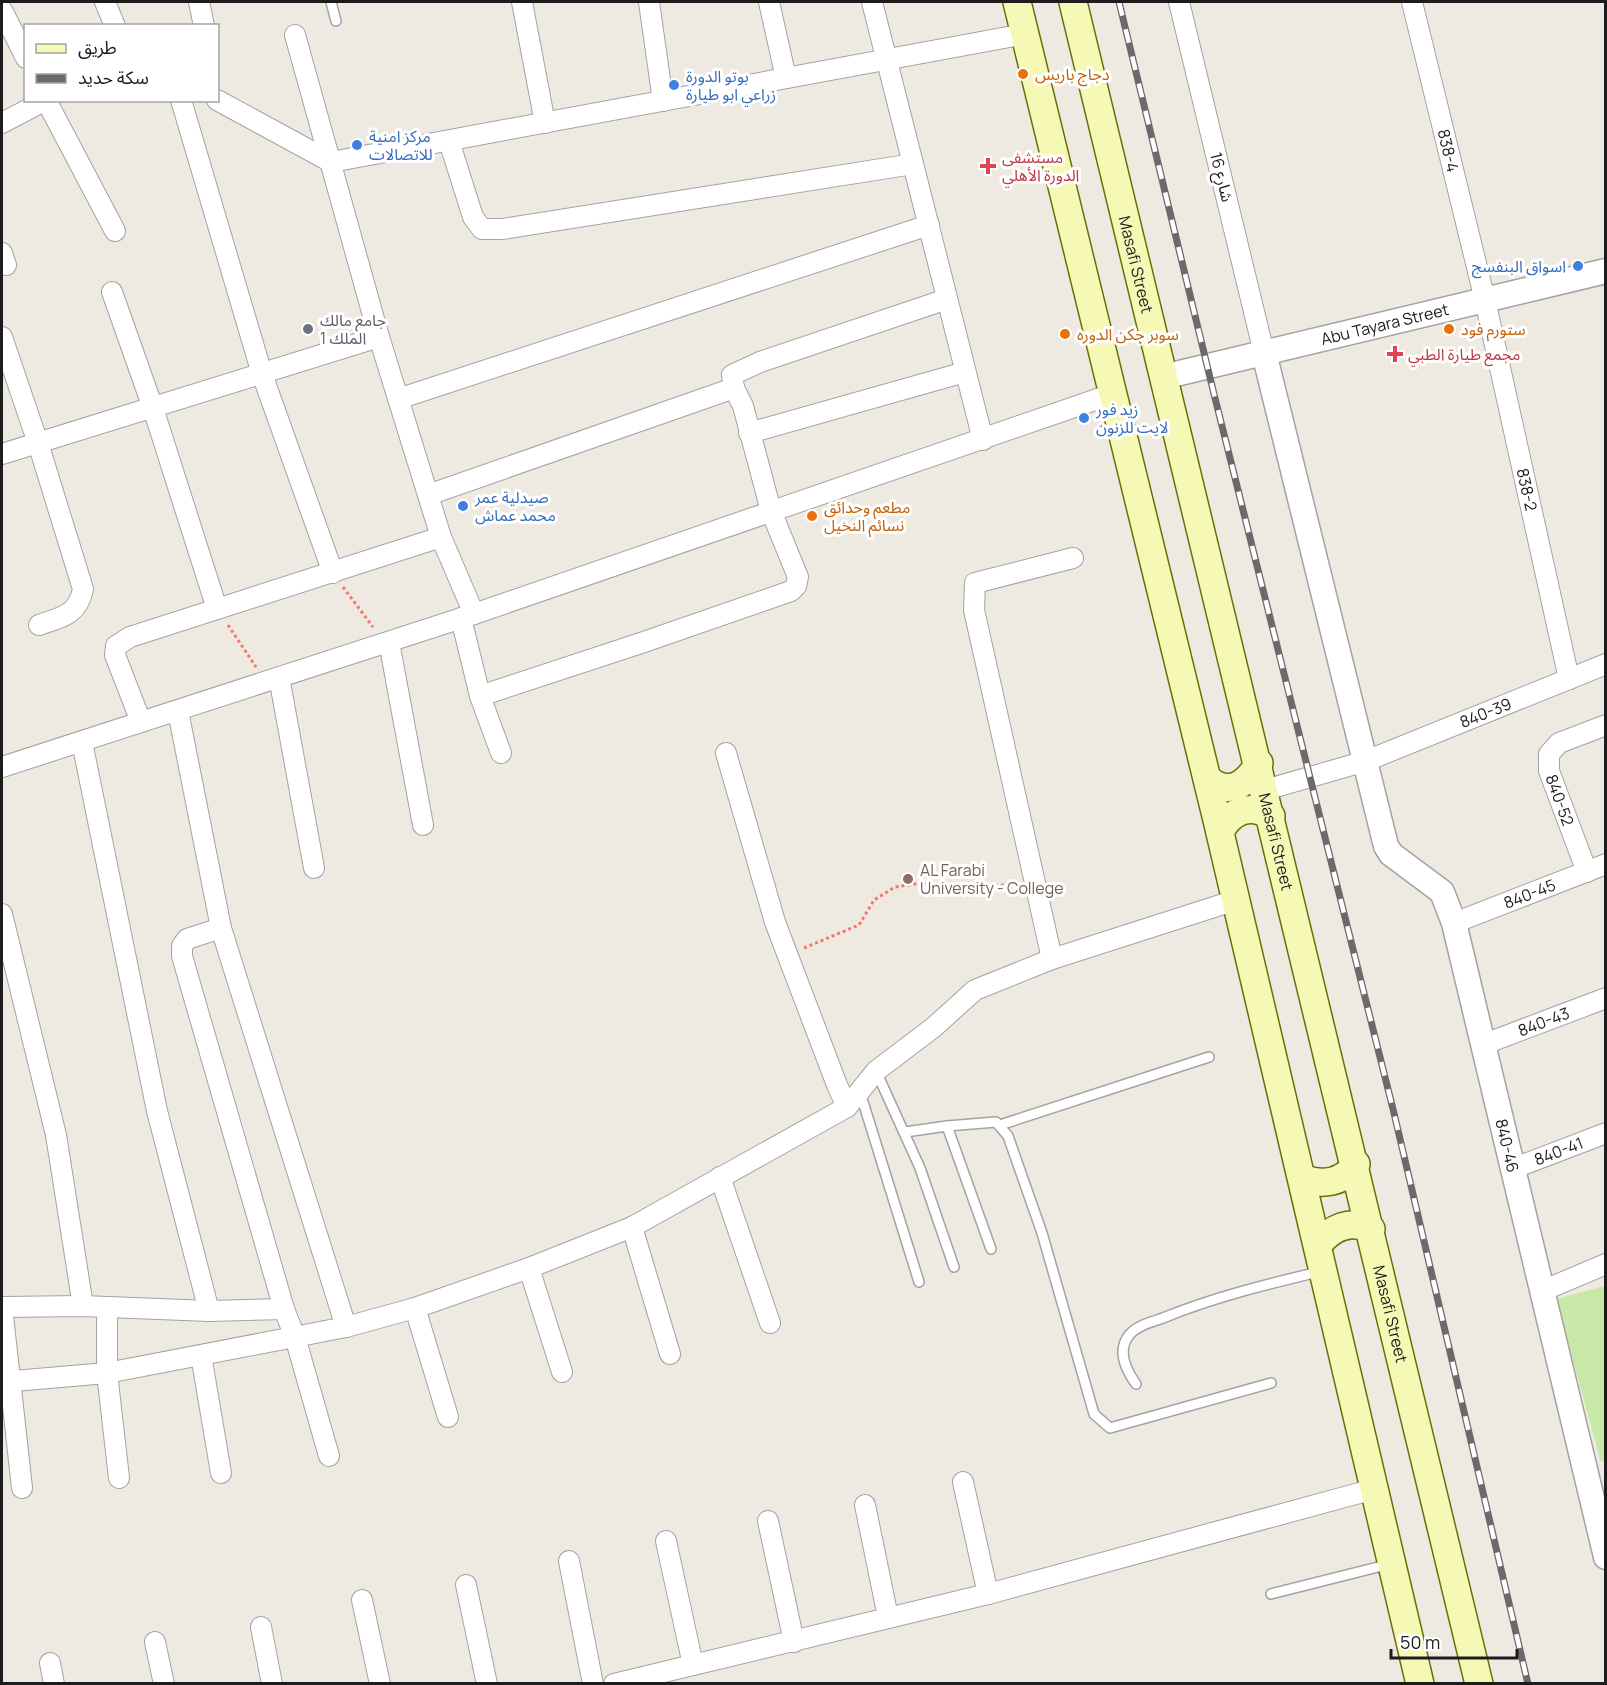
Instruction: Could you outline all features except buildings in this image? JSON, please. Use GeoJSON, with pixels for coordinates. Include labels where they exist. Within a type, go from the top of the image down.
{"type":"FeatureCollection","features":[{"type":"Feature","properties":{"kind":"main road"},"geometry":{"type":"LineString","coordinates":[[1017,2],[1220,832],[1420,1683]]}},
{"type":"Feature","properties":{"kind":"main road","name":"Masafi Street"},"geometry":{"type":"LineString","coordinates":[[1073,2],[1356,1164],[1479,1683]]}},
{"type":"Feature","properties":{"kind":"main road"},"geometry":{"type":"LineString","coordinates":[[1207,778],[1218,786],[1239,785],[1252,776],[1259,763]]}},
{"type":"Feature","properties":{"kind":"main road"},"geometry":{"type":"LineString","coordinates":[[1220,832],[1226,820],[1239,812],[1261,810],[1271,816]]}},
{"type":"Feature","properties":{"kind":"main road"},"geometry":{"type":"LineString","coordinates":[[1302,1178],[1324,1183],[1345,1175],[1356,1164]]}},
{"type":"Feature","properties":{"kind":"main road"},"geometry":{"type":"LineString","coordinates":[[1321,1258],[1325,1236],[1335,1229],[1356,1225],[1371,1229]]}},
{"type":"Feature","properties":{"kind":"street"},"geometry":{"type":"LineString","coordinates":[[105,2],[114,24]]}},
{"type":"Feature","properties":{"kind":"street"},"geometry":{"type":"LineString","coordinates":[[199,2],[204,24]]}},
{"type":"Feature","properties":{"kind":"street"},"geometry":{"type":"LineString","coordinates":[[522,2],[545,123]]}},
{"type":"Feature","properties":{"kind":"street"},"geometry":{"type":"LineString","coordinates":[[649,2],[663,101]]}},
{"type":"Feature","properties":{"kind":"street"},"geometry":{"type":"LineString","coordinates":[[769,2],[786,78]]}},
{"type":"Feature","properties":{"kind":"street"},"geometry":{"type":"LineString","coordinates":[[872,2],[983,440]]}},
{"type":"Feature","properties":{"kind":"street","name":"شارع 16"},"geometry":{"type":"LineString","coordinates":[[1179,2],[1264,353]]}},
{"type":"Feature","properties":{"kind":"street","name":"838-4"},"geometry":{"type":"LineString","coordinates":[[1412,2],[1485,300]]}},
{"type":"Feature","properties":{"kind":"street"},"geometry":{"type":"LineString","coordinates":[[2,10],[24,54]]}},
{"type":"Feature","properties":{"kind":"street"},"geometry":{"type":"LineString","coordinates":[[219,97],[331,162],[1025,34]]}},
{"type":"Feature","properties":{"kind":"street"},"geometry":{"type":"LineString","coordinates":[[295,35],[379,337],[468,616],[480,696],[501,753]]}},
{"type":"Feature","properties":{"kind":"street"},"geometry":{"type":"LineString","coordinates":[[2,123],[42,102]]}},
{"type":"Feature","properties":{"kind":"street"},"geometry":{"type":"LineString","coordinates":[[47,102],[115,231]]}},
{"type":"Feature","properties":{"kind":"street"},"geometry":{"type":"LineString","coordinates":[[181,102],[262,374],[333,573]]}},
{"type":"Feature","properties":{"kind":"street"},"geometry":{"type":"LineString","coordinates":[[448,141],[473,218],[482,229],[503,229],[913,164]]}},
{"type":"Feature","properties":{"kind":"street"},"geometry":{"type":"LineString","coordinates":[[398,399],[928,225]]}},
{"type":"Feature","properties":{"kind":"street","name":"Abu Tayara Street"},"geometry":{"type":"LineString","coordinates":[[1163,377],[1605,271]]}},
{"type":"Feature","properties":{"kind":"street"},"geometry":{"type":"LineString","coordinates":[[112,292],[153,408],[217,609]]}},
{"type":"Feature","properties":{"kind":"street"},"geometry":{"type":"LineString","coordinates":[[480,696],[791,591],[796,586],[798,577],[771,511],[743,406],[734,388],[732,375],[760,362],[947,299]]}},
{"type":"Feature","properties":{"kind":"street","name":"838-2"},"geometry":{"type":"LineString","coordinates":[[1485,300],[1569,679]]}},
{"type":"Feature","properties":{"kind":"street"},"geometry":{"type":"LineString","coordinates":[[2,337],[38,443],[83,590],[80,603],[71,612],[39,625]]}},
{"type":"Feature","properties":{"kind":"street"},"geometry":{"type":"LineString","coordinates":[[2,454],[379,337]]}},
{"type":"Feature","properties":{"kind":"street","name":"840-46"},"geometry":{"type":"LineString","coordinates":[[1264,353],[1386,846],[1391,854],[1442,892],[1454,922],[1605,1557]]}},
{"type":"Feature","properties":{"kind":"street"},"geometry":{"type":"LineString","coordinates":[[749,433],[965,372]]}},
{"type":"Feature","properties":{"kind":"street"},"geometry":{"type":"LineString","coordinates":[[428,495],[734,388]]}},
{"type":"Feature","properties":{"kind":"street"},"geometry":{"type":"LineString","coordinates":[[2,767],[468,616],[1112,394]]}},
{"type":"Feature","properties":{"kind":"street"},"geometry":{"type":"LineString","coordinates":[[141,722],[115,655],[116,646],[130,637],[441,537]]}},
{"type":"Feature","properties":{"kind":"street"},"geometry":{"type":"LineString","coordinates":[[1052,959],[974,610],[975,583],[1073,558]]}},
{"type":"Feature","properties":{"kind":"street"},"geometry":{"type":"LineString","coordinates":[[386,643],[423,825]]}},
{"type":"Feature","properties":{"kind":"street","name":"840-39"},"geometry":{"type":"LineString","coordinates":[[1265,789],[1366,761],[1605,664]]}},
{"type":"Feature","properties":{"kind":"street"},"geometry":{"type":"LineString","coordinates":[[273,680],[314,868]]}},
{"type":"Feature","properties":{"kind":"street"},"geometry":{"type":"LineString","coordinates":[[178,711],[221,928],[346,1327]]}},
{"type":"Feature","properties":{"kind":"street","name":"840-52"},"geometry":{"type":"LineString","coordinates":[[1587,872],[1549,771],[1549,754],[1559,743],[1605,725]]}},
{"type":"Feature","properties":{"kind":"street"},"geometry":{"type":"LineString","coordinates":[[82,742],[157,1111],[209,1311]]}},
{"type":"Feature","properties":{"kind":"street"},"geometry":{"type":"LineString","coordinates":[[726,753],[788,955],[837,1085],[854,1100]]}},
{"type":"Feature","properties":{"kind":"street","name":"840-45"},"geometry":{"type":"LineString","coordinates":[[1454,922],[1605,864]]}},
{"type":"Feature","properties":{"kind":"street"},"geometry":{"type":"LineString","coordinates":[[6,1382],[107,1373],[346,1327],[415,1308],[529,1268],[632,1227],[854,1100],[876,1071],[934,1027],[975,990],[1052,959],[1236,900]]}},
{"type":"Feature","properties":{"kind":"street"},"geometry":{"type":"LineString","coordinates":[[2,914],[56,1135],[83,1306]]}},
{"type":"Feature","properties":{"kind":"street"},"geometry":{"type":"LineString","coordinates":[[221,928],[187,939],[182,946],[182,956],[329,1456]]}},
{"type":"Feature","properties":{"kind":"street","name":"840-43"},"geometry":{"type":"LineString","coordinates":[[1482,1045],[1605,998]]}},
{"type":"Feature","properties":{"kind":"street","name":"840-41"},"geometry":{"type":"LineString","coordinates":[[1512,1169],[1605,1133]]}},
{"type":"Feature","properties":{"kind":"street"},"geometry":{"type":"LineString","coordinates":[[720,1177],[770,1323]]}},
{"type":"Feature","properties":{"kind":"street"},"geometry":{"type":"LineString","coordinates":[[632,1227],[670,1354]]}},
{"type":"Feature","properties":{"kind":"street"},"geometry":{"type":"LineString","coordinates":[[1542,1291],[1605,1264]]}},
{"type":"Feature","properties":{"kind":"street"},"geometry":{"type":"LineString","coordinates":[[529,1268],[562,1372]]}},
{"type":"Feature","properties":{"kind":"street"},"geometry":{"type":"LineString","coordinates":[[22,1488],[6,1382],[2,1307],[83,1306],[209,1311],[284,1309]]}},
{"type":"Feature","properties":{"kind":"street"},"geometry":{"type":"LineString","coordinates":[[107,1308],[107,1373],[119,1478]]}},
{"type":"Feature","properties":{"kind":"street"},"geometry":{"type":"LineString","coordinates":[[415,1308],[448,1417]]}},
{"type":"Feature","properties":{"kind":"street"},"geometry":{"type":"LineString","coordinates":[[201,1355],[221,1473]]}},
{"type":"Feature","properties":{"kind":"street"},"geometry":{"type":"LineString","coordinates":[[963,1482],[988,1594]]}},
{"type":"Feature","properties":{"kind":"street"},"geometry":{"type":"LineString","coordinates":[[614,1683],[988,1594],[1374,1489]]}},
{"type":"Feature","properties":{"kind":"street"},"geometry":{"type":"LineString","coordinates":[[865,1505],[888,1617]]}},
{"type":"Feature","properties":{"kind":"street"},"geometry":{"type":"LineString","coordinates":[[768,1521],[794,1642]]}},
{"type":"Feature","properties":{"kind":"street"},"geometry":{"type":"LineString","coordinates":[[666,1541],[693,1665]]}},
{"type":"Feature","properties":{"kind":"street"},"geometry":{"type":"LineString","coordinates":[[569,1561],[593,1683]]}},
{"type":"Feature","properties":{"kind":"street"},"geometry":{"type":"LineString","coordinates":[[466,1585],[487,1683]]}},
{"type":"Feature","properties":{"kind":"street"},"geometry":{"type":"LineString","coordinates":[[362,1600],[380,1683]]}},
{"type":"Feature","properties":{"kind":"street"},"geometry":{"type":"LineString","coordinates":[[261,1628],[272,1683]]}},
{"type":"Feature","properties":{"kind":"street"},"geometry":{"type":"LineString","coordinates":[[155,1642],[164,1683]]}},
{"type":"Feature","properties":{"kind":"street"},"geometry":{"type":"LineString","coordinates":[[50,1663],[54,1683]]}},
{"type":"Feature","properties":{"kind":"lane"},"geometry":{"type":"LineString","coordinates":[[332,2],[336,21]]}},
{"type":"Feature","properties":{"kind":"lane"},"geometry":{"type":"LineString","coordinates":[[1000,1125],[1209,1057]]}},
{"type":"Feature","properties":{"kind":"lane"},"geometry":{"type":"LineString","coordinates":[[876,1071],[920,1167],[954,1267]]}},
{"type":"Feature","properties":{"kind":"lane"},"geometry":{"type":"LineString","coordinates":[[854,1100],[919,1282]]}},
{"type":"Feature","properties":{"kind":"lane"},"geometry":{"type":"LineString","coordinates":[[905,1132],[996,1122],[1008,1136],[1042,1233],[1094,1414],[1110,1428],[1271,1383]]}},
{"type":"Feature","properties":{"kind":"lane"},"geometry":{"type":"LineString","coordinates":[[947,1126],[991,1249]]}},
{"type":"Feature","properties":{"kind":"lane"},"geometry":{"type":"LineString","coordinates":[[1136,1384],[1126,1370],[1123,1359],[1124,1347],[1129,1335],[1138,1328],[1188,1308],[1252,1288],[1321,1258]]}},
{"type":"Feature","properties":{"kind":"lane"},"geometry":{"type":"LineString","coordinates":[[1271,1593],[1392,1563]]}},
{"type":"Feature","properties":{"kind":"path"},"geometry":{"type":"LineString","coordinates":[[333,573],[386,643]]}},
{"type":"Feature","properties":{"kind":"path"},"geometry":{"type":"LineString","coordinates":[[217,609],[273,680]]}},
{"type":"Feature","properties":{"kind":"path"},"geometry":{"type":"LineString","coordinates":[[788,955],[859,925],[874,900],[895,887],[922,883],[946,886],[962,893],[1033,879]]}},
{"type":"Feature","properties":{"kind":"green space"},"geometry":{"type":"Polygon","coordinates":[[[1605,1286],[1605,1461],[1601,1462],[1556,1299],[1605,1286]]]}},
{"type":"Feature","properties":{"kind":"railway"},"geometry":{"type":"LineString","coordinates":[[1119,2],[1214,394],[1393,1109],[1528,1684]]}},
{"type":"Feature","properties":{"kind":"place","name":"دجاج باريس"},"geometry":{"type":"Point","coordinates":[1023,74]}},
{"type":"Feature","properties":{"kind":"place","name":"بوتو الدورة زراعي ابو طيارة"},"geometry":{"type":"Point","coordinates":[674,85]}},
{"type":"Feature","properties":{"kind":"place","name":"مركز امنية للاتصالات"},"geometry":{"type":"Point","coordinates":[357,145]}},
{"type":"Feature","properties":{"kind":"place","name":"مستشفى الدورة الأهلي"},"geometry":{"type":"Point","coordinates":[988,166]}},
{"type":"Feature","properties":{"kind":"place","name":"اسواق البنفسج"},"geometry":{"type":"Point","coordinates":[1578,266]}},
{"type":"Feature","properties":{"kind":"place","name":"جامع مالك الملك 1"},"geometry":{"type":"Point","coordinates":[308,329]}},
{"type":"Feature","properties":{"kind":"place","name":"ستورم فود"},"geometry":{"type":"Point","coordinates":[1449,329]}},
{"type":"Feature","properties":{"kind":"place","name":"سوبر جكن الدوره"},"geometry":{"type":"Point","coordinates":[1065,334]}},
{"type":"Feature","properties":{"kind":"place","name":"مجمع طيارة الطبي"},"geometry":{"type":"Point","coordinates":[1395,354]}},
{"type":"Feature","properties":{"kind":"place","name":"زيد فور لايت للزنون"},"geometry":{"type":"Point","coordinates":[1084,418]}},
{"type":"Feature","properties":{"kind":"place","name":"صيدلية عمر محمد عماش"},"geometry":{"type":"Point","coordinates":[463,506]}},
{"type":"Feature","properties":{"kind":"place","name":"مطعم وحدائق نسائم النخيل"},"geometry":{"type":"Point","coordinates":[812,516]}},
{"type":"Feature","properties":{"kind":"place","name":"AL Farabi University - College"},"geometry":{"type":"Point","coordinates":[908,879]}}]}
